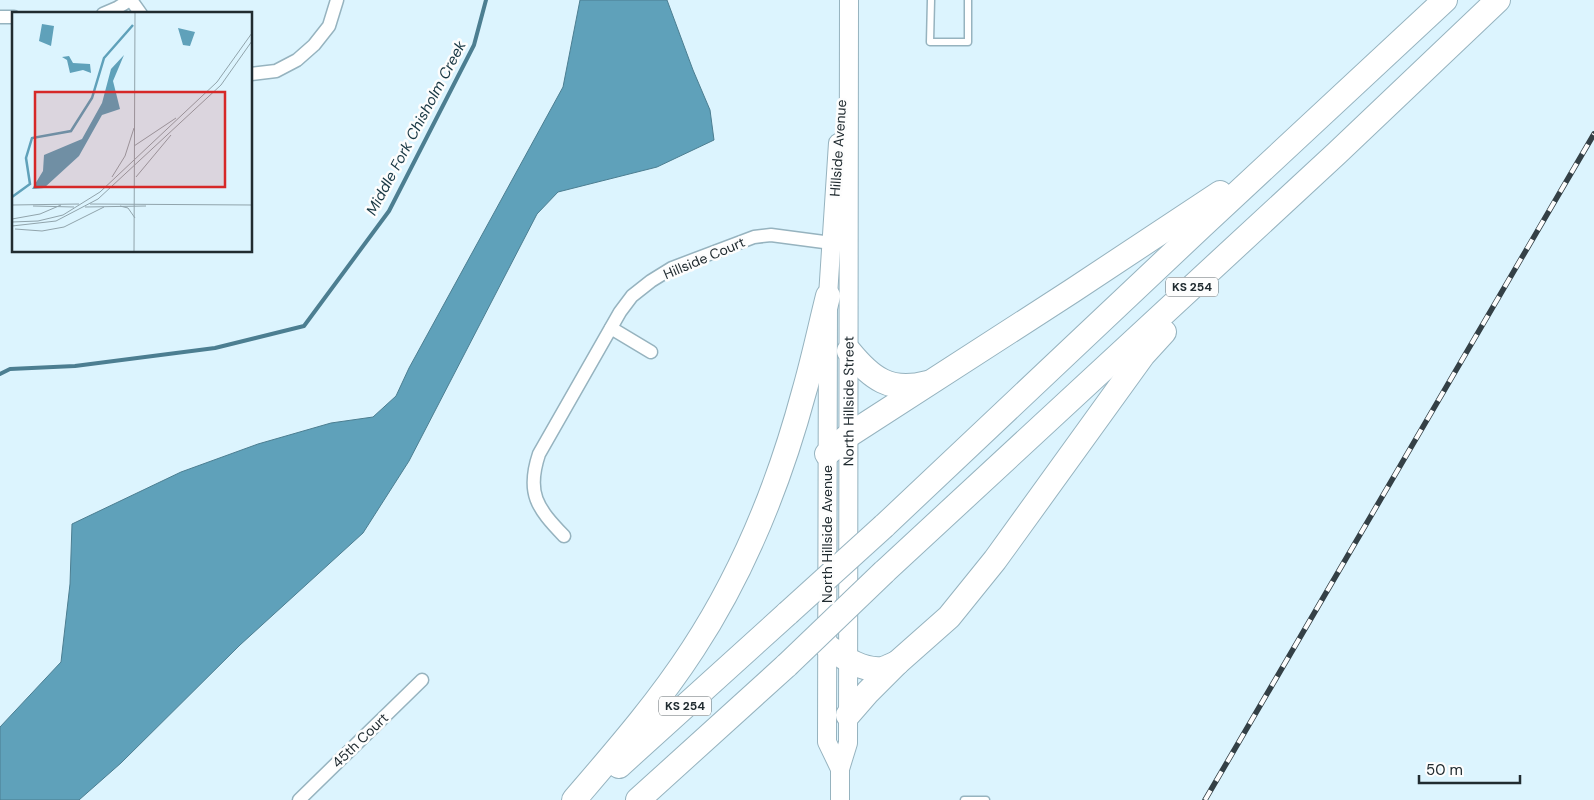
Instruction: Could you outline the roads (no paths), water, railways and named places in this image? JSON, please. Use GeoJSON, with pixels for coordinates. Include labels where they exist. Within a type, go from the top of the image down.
{"type":"FeatureCollection","features":[{"type":"Feature","properties":{"kind":"highway","name":"KS 254"},"geometry":{"type":"LineString","coordinates":[[582,800],[884,526],[1444,0]]}},
{"type":"Feature","properties":{"kind":"highway","name":"KS 254"},"geometry":{"type":"LineString","coordinates":[[638,800],[787,665],[884,572],[1338,153],[1498,0]]}},
{"type":"Feature","properties":{"kind":"highway"},"geometry":{"type":"LineString","coordinates":[[827,454],[849,436],[929,382],[1199,207],[1252,170],[1319,118]]}},
{"type":"Feature","properties":{"kind":"highway"},"geometry":{"type":"LineString","coordinates":[[848,715],[868,692],[897,664],[950,617],[995,560],[1143,355],[1186,309],[1320,181],[1338,153]]}},
{"type":"Feature","properties":{"kind":"highway"},"geometry":{"type":"LineString","coordinates":[[574,800],[651,710],[694,647],[753,538],[786,452],[804,392],[828,296]]}},
{"type":"Feature","properties":{"kind":"highway"},"geometry":{"type":"LineString","coordinates":[[849,351],[863,368],[876,378],[890,384],[905,386],[929,382]]}},
{"type":"Feature","properties":{"kind":"highway"},"geometry":{"type":"LineString","coordinates":[[828,646],[848,660],[861,666],[881,669],[897,664]]}},
{"type":"Feature","properties":{"kind":"main road","name":"Hillside Avenue"},"geometry":{"type":"LineString","coordinates":[[828,296],[840,244],[848,0]]}},
{"type":"Feature","properties":{"kind":"main road","name":"North Hillside Street"},"geometry":{"type":"LineString","coordinates":[[840,244],[849,351],[848,743],[840,769],[840,800]]}},
{"type":"Feature","properties":{"kind":"main road","name":"North Hillside Avenue"},"geometry":{"type":"LineString","coordinates":[[828,296],[827,742],[840,769]]}},
{"type":"Feature","properties":{"kind":"street"},"geometry":{"type":"LineString","coordinates":[[108,12],[130,0],[139,12]]}},
{"type":"Feature","properties":{"kind":"street"},"geometry":{"type":"LineString","coordinates":[[252,74],[276,71],[297,60],[314,45],[330,26],[337,0]]}},
{"type":"Feature","properties":{"kind":"street","name":"Hillside Court"},"geometry":{"type":"LineString","coordinates":[[564,536],[545,516],[534,497],[532,483],[534,469],[539,454],[611,328],[632,296],[672,268],[754,237],[772,235],[840,244]]}},
{"type":"Feature","properties":{"kind":"street"},"geometry":{"type":"LineString","coordinates":[[611,328],[651,352]]}},
{"type":"Feature","properties":{"kind":"street","name":"45th Court"},"geometry":{"type":"LineString","coordinates":[[298,800],[422,680]]}},
{"type":"Feature","properties":{"kind":"lane"},"geometry":{"type":"LineString","coordinates":[[931,0],[930,42],[968,42],[968,0]]}},
{"type":"Feature","properties":{"kind":"lane"},"geometry":{"type":"LineString","coordinates":[[964,800],[986,800]]}},
{"type":"Feature","properties":{"kind":"water"},"geometry":{"type":"Polygon","coordinates":[[[580,0],[667,0],[710,110],[714,140],[657,167],[558,192],[537,214],[409,461],[363,533],[240,645],[121,763],[79,800],[0,800],[0,727],[61,662],[70,584],[72,524],[181,472],[258,444],[331,423],[373,417],[396,396],[409,368],[563,87],[580,0]]]}},
{"type":"Feature","properties":{"kind":"waterway","name":"Middle Fork Chisholm Creek"},"geometry":{"type":"LineString","coordinates":[[0,374],[10,369],[75,366],[215,348],[304,326],[389,211],[474,45],[486,0]]}},
{"type":"Feature","properties":{"kind":"railway"},"geometry":{"type":"LineString","coordinates":[[1205,800],[1594,134]]}}]}
